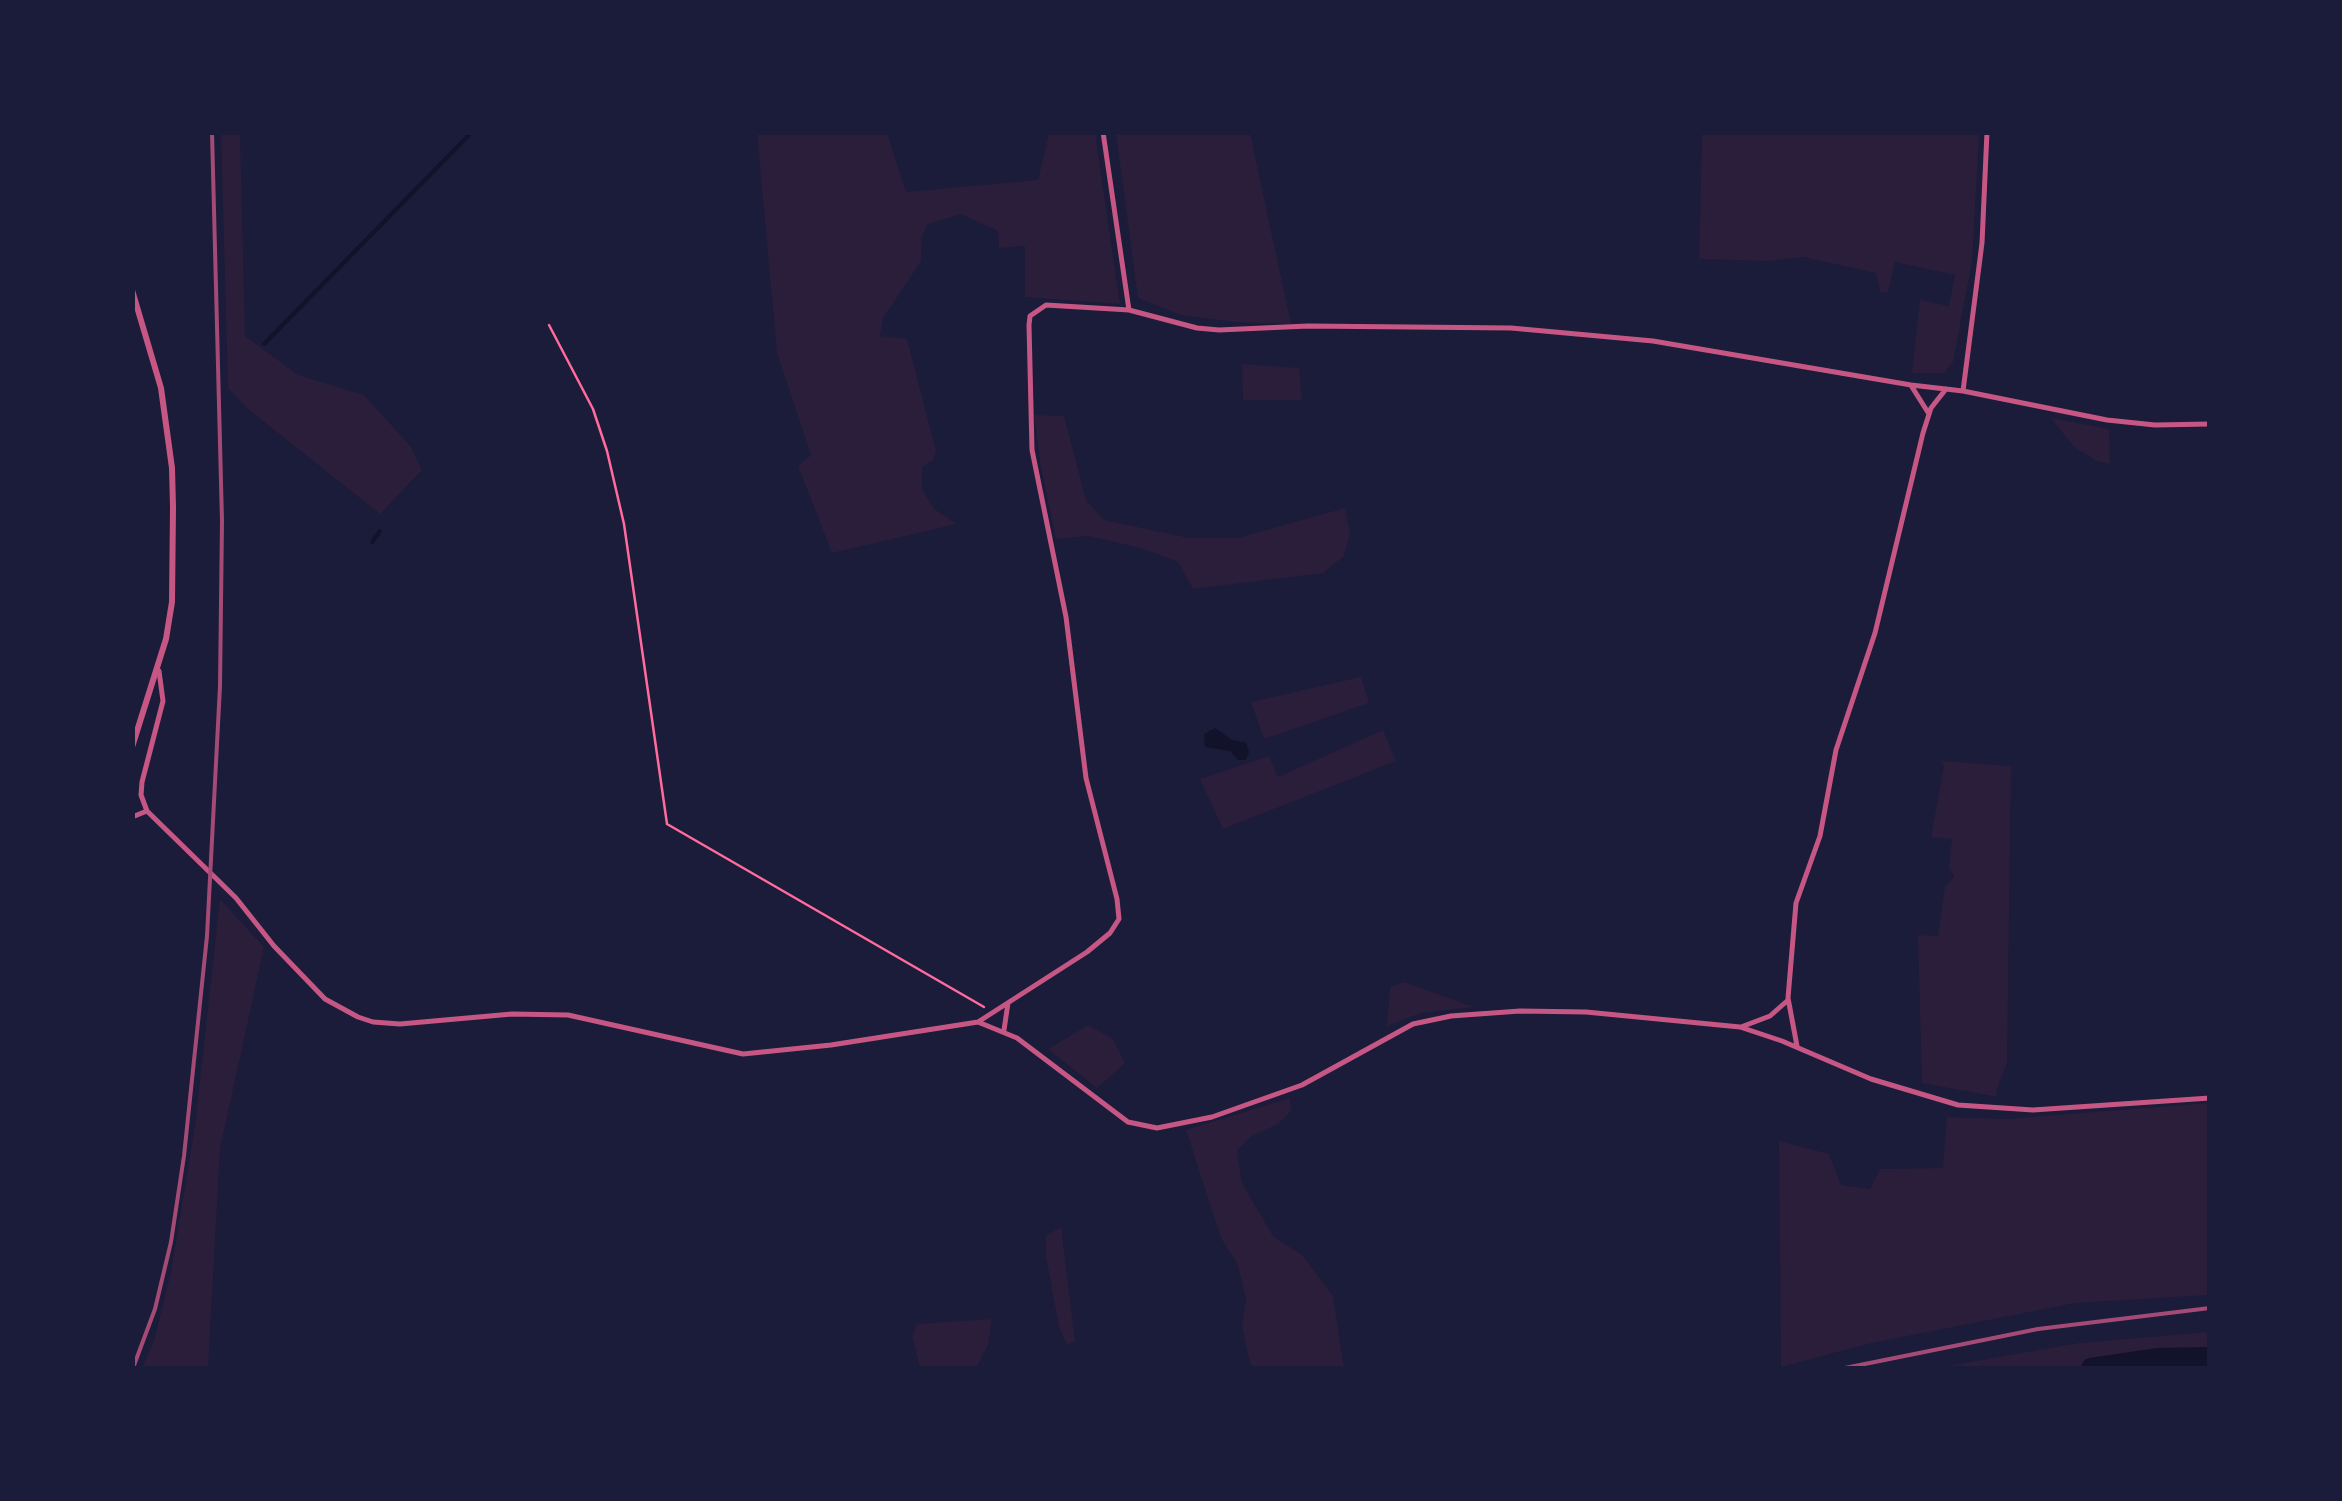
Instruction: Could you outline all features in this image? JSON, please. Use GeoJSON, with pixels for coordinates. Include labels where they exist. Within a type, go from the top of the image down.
{"type":"FeatureCollection","features":[{"type":"Feature","properties":{"kind":"street"},"geometry":{"type":"LineString","coordinates":[[1103,132],[1129,310]]}},
{"type":"Feature","properties":{"kind":"street"},"geometry":{"type":"LineString","coordinates":[[1963,391],[1982,242],[1986,132]]}},
{"type":"Feature","properties":{"kind":"street"},"geometry":{"type":"LineString","coordinates":[[132,290],[156,363],[172,468],[172,602],[159,671],[132,747]]}},
{"type":"Feature","properties":{"kind":"street"},"geometry":{"type":"LineString","coordinates":[[159,671],[164,702],[142,782],[146,810],[226,888],[324,999],[358,1018],[386,1024],[512,1014],[568,1015],[743,1054],[831,1045],[978,1022],[1100,942],[1117,925],[1120,914],[1086,778],[1066,617],[1032,450],[1030,316],[1046,305],[1129,310],[1219,330],[1308,326],[1511,328],[1600,336],[1963,391],[2122,423],[2210,424]]}},
{"type":"Feature","properties":{"kind":"street"},"geometry":{"type":"LineString","coordinates":[[1911,386],[1928,414]]}},
{"type":"Feature","properties":{"kind":"street"},"geometry":{"type":"LineString","coordinates":[[1798,1047],[1788,998],[1796,902],[1820,836],[1836,750],[1875,632],[1928,414],[1946,390]]}},
{"type":"Feature","properties":{"kind":"street"},"geometry":{"type":"LineString","coordinates":[[132,817],[146,810]]}},
{"type":"Feature","properties":{"kind":"street"},"geometry":{"type":"LineString","coordinates":[[1740,1028],[1770,1016],[1788,998]]}},
{"type":"Feature","properties":{"kind":"street"},"geometry":{"type":"LineString","coordinates":[[1004,1030],[1008,1000]]}},
{"type":"Feature","properties":{"kind":"street"},"geometry":{"type":"LineString","coordinates":[[978,1022],[1004,1030],[1128,1122],[1156,1128],[1212,1118],[1302,1085],[1402,1028],[1429,1019],[1475,1013],[1566,1011],[1740,1028],[1798,1047],[1872,1079],[1958,1105],[2032,1110],[2210,1098]]}},
{"type":"Feature","properties":{"kind":"path"},"geometry":{"type":"LineString","coordinates":[[549,324],[593,409],[607,451],[624,524],[668,824],[994,1011]]}},
{"type":"Feature","properties":{"kind":"shaded area"},"geometry":{"type":"Polygon","coordinates":[[[221,133],[240,133],[245,336],[298,375],[364,395],[411,447],[422,470],[380,514],[248,409],[228,388],[221,133]]]}},
{"type":"Feature","properties":{"kind":"shaded area"},"geometry":{"type":"Polygon","coordinates":[[[757,133],[887,133],[906,192],[1038,180],[1049,133],[1095,133],[1120,304],[1025,297],[1025,246],[999,248],[998,231],[961,214],[928,224],[922,236],[921,261],[883,318],[880,336],[907,339],[936,451],[933,460],[922,467],[922,489],[934,509],[957,524],[832,553],[798,466],[811,455],[777,353],[757,133]]]}},
{"type":"Feature","properties":{"kind":"shaded area"},"geometry":{"type":"Polygon","coordinates":[[[1116,133],[1250,133],[1291,324],[1181,315],[1138,298],[1116,133]]]}},
{"type":"Feature","properties":{"kind":"shaded area"},"geometry":{"type":"Polygon","coordinates":[[[1702,133],[1979,133],[1972,262],[1953,362],[1944,373],[1912,373],[1920,300],[1949,306],[1955,275],[1895,262],[1888,293],[1880,292],[1876,273],[1803,257],[1769,261],[1699,259],[1702,133]]]}},
{"type":"Feature","properties":{"kind":"shaded area"},"geometry":{"type":"Polygon","coordinates":[[[1242,364],[1299,368],[1302,400],[1243,400],[1242,364]]]}},
{"type":"Feature","properties":{"kind":"shaded area"},"geometry":{"type":"Polygon","coordinates":[[[1034,415],[1064,416],[1086,500],[1104,520],[1189,538],[1238,538],[1345,508],[1350,534],[1344,556],[1323,573],[1193,589],[1178,562],[1141,548],[1088,536],[1056,539],[1034,415]]]}},
{"type":"Feature","properties":{"kind":"shaded area"},"geometry":{"type":"Polygon","coordinates":[[[2051,418],[2109,429],[2110,464],[2073,446],[2051,418]]]}},
{"type":"Feature","properties":{"kind":"shaded area"},"geometry":{"type":"Polygon","coordinates":[[[1361,677],[1369,703],[1264,739],[1251,702],[1361,677]]]}},
{"type":"Feature","properties":{"kind":"shaded area"},"geometry":{"type":"Polygon","coordinates":[[[1215,728],[1232,740],[1246,743],[1246,760],[1238,760],[1230,751],[1205,747],[1204,734],[1215,728]]]}},
{"type":"Feature","properties":{"kind":"shaded area"},"geometry":{"type":"Polygon","coordinates":[[[1383,730],[1396,761],[1223,829],[1200,779],[1269,756],[1278,777],[1383,730]]]}},
{"type":"Feature","properties":{"kind":"shaded area"},"geometry":{"type":"Polygon","coordinates":[[[1941,761],[2011,766],[2007,1063],[1996,1091],[1998,1097],[1922,1083],[1918,935],[1938,936],[1945,887],[1954,877],[1949,868],[1952,839],[1931,837],[1944,766],[1941,761]]]}},
{"type":"Feature","properties":{"kind":"shaded area"},"geometry":{"type":"Polygon","coordinates":[[[220,899],[264,947],[220,1149],[208,1368],[142,1368],[154,1341],[171,1272],[195,1126],[220,899]]]}},
{"type":"Feature","properties":{"kind":"shaded area"},"geometry":{"type":"Polygon","coordinates":[[[1404,982],[1474,1007],[1421,1013],[1387,1026],[1390,987],[1404,982]]]}},
{"type":"Feature","properties":{"kind":"shaded area"},"geometry":{"type":"Polygon","coordinates":[[[1088,1025],[1113,1039],[1125,1063],[1097,1088],[1048,1049],[1088,1025]]]}},
{"type":"Feature","properties":{"kind":"shaded area"},"geometry":{"type":"Polygon","coordinates":[[[1290,1098],[1291,1111],[1278,1124],[1250,1137],[1237,1151],[1242,1183],[1273,1236],[1302,1255],[1333,1296],[1344,1368],[1254,1368],[1250,1363],[1242,1326],[1246,1298],[1237,1263],[1221,1238],[1186,1130],[1290,1098]]]}},
{"type":"Feature","properties":{"kind":"shaded area"},"geometry":{"type":"Polygon","coordinates":[[[2209,1103],[2209,1295],[2075,1303],[1867,1344],[1781,1367],[1779,1141],[1829,1154],[1841,1185],[1870,1189],[1880,1169],[1943,1168],[1947,1117],[2006,1119],[2209,1103]]]}},
{"type":"Feature","properties":{"kind":"shaded area"},"geometry":{"type":"Polygon","coordinates":[[[1061,1227],[1075,1341],[1067,1345],[1059,1327],[1046,1257],[1046,1236],[1061,1227]]]}},
{"type":"Feature","properties":{"kind":"shaded area"},"geometry":{"type":"Polygon","coordinates":[[[992,1319],[988,1345],[976,1368],[920,1368],[912,1336],[917,1324],[992,1319]]]}},
{"type":"Feature","properties":{"kind":"shaded area"},"geometry":{"type":"Polygon","coordinates":[[[2209,1332],[2209,1368],[1936,1368],[2079,1343],[2209,1332]]]}},
{"type":"Feature","properties":{"kind":"waterway"},"geometry":{"type":"LineString","coordinates":[[264,344],[472,132]]}},
{"type":"Feature","properties":{"kind":"waterway"},"geometry":{"type":"LineString","coordinates":[[372,542],[380,531]]}},
{"type":"Feature","properties":{"kind":"waterway"},"geometry":{"type":"LineString","coordinates":[[2091,1368],[2158,1358],[2210,1357]]}},
{"type":"Feature","properties":{"kind":"railway"},"geometry":{"type":"LineString","coordinates":[[133,1368],[155,1309],[171,1242],[207,936],[220,686],[222,521],[212,132]]}},
{"type":"Feature","properties":{"kind":"railway"},"geometry":{"type":"LineString","coordinates":[[1845,1368],[2038,1329],[2210,1308]]}}]}
